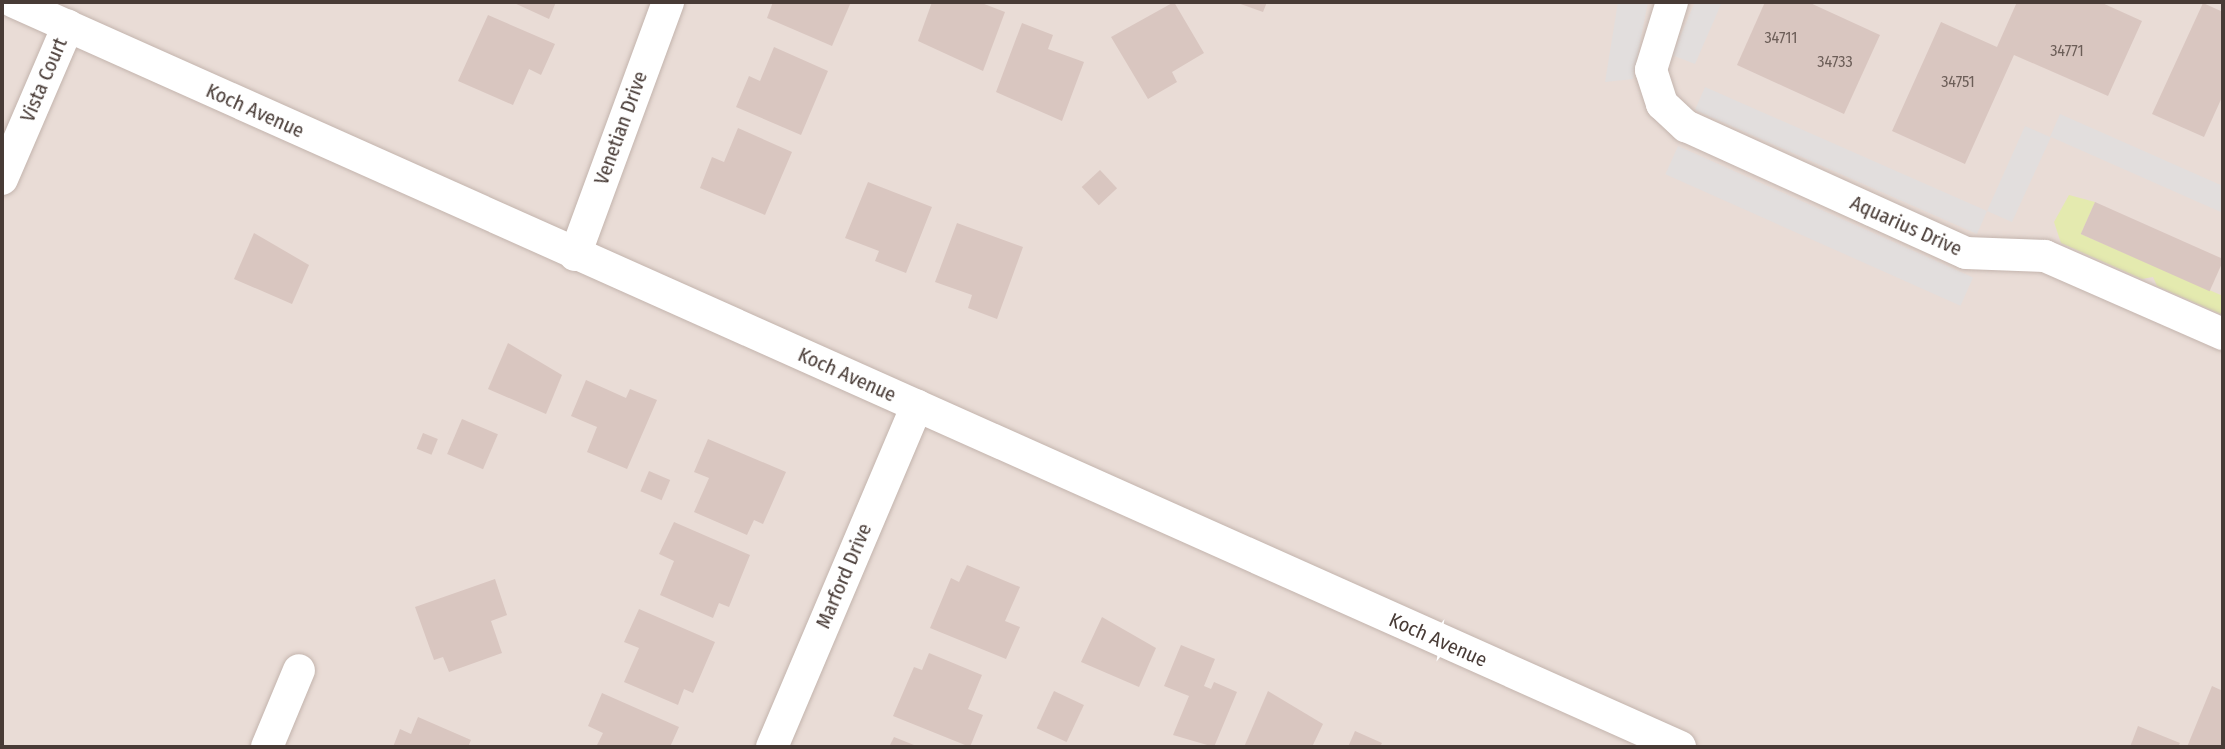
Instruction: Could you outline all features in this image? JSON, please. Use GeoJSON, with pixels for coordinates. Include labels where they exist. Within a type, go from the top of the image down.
{"type":"FeatureCollection","features":[{"type":"Feature","properties":{"kind":"street","name":"Koch Avenue"},"geometry":{"type":"LineString","coordinates":[[14,2],[1680,747]]}},
{"type":"Feature","properties":{"kind":"street","name":"Venetian Drive"},"geometry":{"type":"LineString","coordinates":[[575,255],[668,2]]}},
{"type":"Feature","properties":{"kind":"street","name":"Aquarius Drive"},"geometry":{"type":"LineString","coordinates":[[1672,2],[1652,52],[1655,89],[1686,126],[1966,253],[2045,256],[2223,334]]}},
{"type":"Feature","properties":{"kind":"street","name":"Vista Court"},"geometry":{"type":"LineString","coordinates":[[2,179],[68,26]]}},
{"type":"Feature","properties":{"kind":"street","name":"Marford Drive"},"geometry":{"type":"LineString","coordinates":[[772,747],[917,406]]}},
{"type":"Feature","properties":{"kind":"street"},"geometry":{"type":"LineString","coordinates":[[267,747],[299,670]]}},
{"type":"Feature","properties":{"kind":"shaded area"},"geometry":{"type":"Polygon","coordinates":[[[2,2],[2223,2],[2223,747],[2,747],[2,2]]]}},
{"type":"Feature","properties":{"kind":"shaded area"},"geometry":{"type":"Polygon","coordinates":[[[1618,2],[1648,2],[1633,79],[1605,82],[1618,2]]]}},
{"type":"Feature","properties":{"kind":"shaded area"},"geometry":{"type":"Polygon","coordinates":[[[1695,2],[1722,2],[1695,64],[1672,55],[1695,2]]]}},
{"type":"Feature","properties":{"kind":"shaded area"},"geometry":{"type":"Polygon","coordinates":[[[1705,87],[1987,211],[1977,234],[1695,110],[1705,87]]]}},
{"type":"Feature","properties":{"kind":"shaded area"},"geometry":{"type":"Polygon","coordinates":[[[2060,114],[2223,186],[2223,213],[2051,137],[2012,222],[1987,211],[2025,126],[2050,137],[2060,114]]]}},
{"type":"Feature","properties":{"kind":"shaded area"},"geometry":{"type":"Polygon","coordinates":[[[1678,146],[1973,277],[1960,306],[1665,174],[1678,146]]]}},
{"type":"Feature","properties":{"kind":"green space"},"geometry":{"type":"Polygon","coordinates":[[[2069,195],[2095,202],[2081,234],[2223,296],[2223,315],[2157,286],[2153,277],[2142,279],[2061,243],[2054,222],[2069,195]]]}},
{"type":"Feature","properties":{"kind":"building"},"geometry":{"type":"Polygon","coordinates":[[[512,2],[556,2],[549,19],[512,2]]]}},
{"type":"Feature","properties":{"kind":"building"},"geometry":{"type":"Polygon","coordinates":[[[773,2],[851,2],[832,46],[767,18],[773,2]]]}},
{"type":"Feature","properties":{"kind":"building"},"geometry":{"type":"Polygon","coordinates":[[[932,2],[979,2],[1005,12],[983,71],[918,41],[932,2]]]}},
{"type":"Feature","properties":{"kind":"building"},"geometry":{"type":"Polygon","coordinates":[[[1174,2],[1204,53],[1172,72],[1177,82],[1148,99],[1111,37],[1174,2]]]}},
{"type":"Feature","properties":{"kind":"building"},"geometry":{"type":"Polygon","coordinates":[[[1235,2],[1267,2],[1263,12],[1235,2]]]}},
{"type":"Feature","properties":{"kind":"building"},"geometry":{"type":"Polygon","coordinates":[[[1765,2],[1808,2],[1880,35],[1844,114],[1737,65],[1765,2]]]}},
{"type":"Feature","properties":{"kind":"building"},"geometry":{"type":"Polygon","coordinates":[[[2017,2],[2100,2],[2142,21],[2108,96],[2014,55],[1965,164],[1892,131],[1941,22],[1997,47],[2017,2]]]}},
{"type":"Feature","properties":{"kind":"building"},"geometry":{"type":"Polygon","coordinates":[[[2203,3],[2223,12],[2223,95],[2204,137],[2152,114],[2203,3]]]}},
{"type":"Feature","properties":{"kind":"building"},"geometry":{"type":"Polygon","coordinates":[[[488,15],[555,44],[541,75],[529,69],[513,105],[458,81],[488,15]]]}},
{"type":"Feature","properties":{"kind":"building"},"geometry":{"type":"Polygon","coordinates":[[[1022,23],[1053,35],[1048,49],[1084,62],[1062,121],[996,92],[1022,23]]]}},
{"type":"Feature","properties":{"kind":"building"},"geometry":{"type":"Polygon","coordinates":[[[774,47],[828,71],[801,135],[736,107],[749,76],[760,81],[774,47]]]}},
{"type":"Feature","properties":{"kind":"building"},"geometry":{"type":"Polygon","coordinates":[[[738,128],[792,152],[765,215],[700,188],[712,157],[724,162],[738,128]]]}},
{"type":"Feature","properties":{"kind":"building"},"geometry":{"type":"Polygon","coordinates":[[[1100,170],[1117,188],[1099,205],[1082,187],[1100,170]]]}},
{"type":"Feature","properties":{"kind":"building"},"geometry":{"type":"Polygon","coordinates":[[[868,182],[932,207],[906,273],[875,261],[879,251],[845,238],[868,182]]]}},
{"type":"Feature","properties":{"kind":"building"},"geometry":{"type":"Polygon","coordinates":[[[2095,202],[2223,259],[2210,291],[2081,234],[2095,202]]]}},
{"type":"Feature","properties":{"kind":"building"},"geometry":{"type":"Polygon","coordinates":[[[957,223],[1023,247],[997,319],[968,308],[972,295],[935,282],[957,223]]]}},
{"type":"Feature","properties":{"kind":"building"},"geometry":{"type":"Polygon","coordinates":[[[254,233],[309,265],[292,304],[234,279],[254,233]]]}},
{"type":"Feature","properties":{"kind":"building"},"geometry":{"type":"Polygon","coordinates":[[[508,343],[562,375],[546,414],[488,389],[508,343]]]}},
{"type":"Feature","properties":{"kind":"building"},"geometry":{"type":"Polygon","coordinates":[[[586,380],[626,398],[630,389],[657,400],[627,469],[587,452],[597,427],[571,416],[586,380]]]}},
{"type":"Feature","properties":{"kind":"building"},"geometry":{"type":"Polygon","coordinates":[[[462,419],[498,434],[483,469],[447,454],[462,419]]]}},
{"type":"Feature","properties":{"kind":"building"},"geometry":{"type":"Polygon","coordinates":[[[423,433],[438,439],[431,455],[417,449],[423,433]]]}},
{"type":"Feature","properties":{"kind":"building"},"geometry":{"type":"Polygon","coordinates":[[[708,439],[786,472],[763,524],[754,520],[747,535],[694,512],[709,478],[694,472],[708,439]]]}},
{"type":"Feature","properties":{"kind":"building"},"geometry":{"type":"Polygon","coordinates":[[[649,471],[670,480],[662,500],[640,491],[649,471]]]}},
{"type":"Feature","properties":{"kind":"building"},"geometry":{"type":"Polygon","coordinates":[[[674,522],[750,555],[729,607],[719,603],[713,618],[660,595],[674,561],[659,554],[674,522]]]}},
{"type":"Feature","properties":{"kind":"building"},"geometry":{"type":"Polygon","coordinates":[[[967,565],[1020,587],[1005,621],[1020,627],[1006,659],[930,628],[951,578],[959,582],[967,565]]]}},
{"type":"Feature","properties":{"kind":"building"},"geometry":{"type":"Polygon","coordinates":[[[495,579],[507,615],[491,621],[502,653],[449,672],[443,657],[434,660],[415,607],[495,579]]]}},
{"type":"Feature","properties":{"kind":"building"},"geometry":{"type":"Polygon","coordinates":[[[639,609],[715,642],[693,693],[684,689],[678,705],[624,682],[639,648],[624,642],[639,609]]]}},
{"type":"Feature","properties":{"kind":"building"},"geometry":{"type":"Polygon","coordinates":[[[1102,617],[1156,648],[1139,687],[1081,662],[1102,617]]]}},
{"type":"Feature","properties":{"kind":"building"},"geometry":{"type":"Polygon","coordinates":[[[1181,645],[1215,659],[1204,686],[1211,689],[1214,682],[1237,692],[1214,747],[1173,735],[1189,696],[1164,686],[1181,645]]]}},
{"type":"Feature","properties":{"kind":"building"},"geometry":{"type":"Polygon","coordinates":[[[929,653],[982,675],[968,709],[983,715],[970,747],[893,716],[914,667],[922,670],[929,653]]]}},
{"type":"Feature","properties":{"kind":"building"},"geometry":{"type":"Polygon","coordinates":[[[2212,686],[2223,691],[2223,747],[2187,747],[2212,686]]]}},
{"type":"Feature","properties":{"kind":"building"},"geometry":{"type":"Polygon","coordinates":[[[1054,691],[1084,705],[1067,742],[1037,728],[1054,691]]]}},
{"type":"Feature","properties":{"kind":"building"},"geometry":{"type":"Polygon","coordinates":[[[1268,691],[1323,724],[1312,747],[1244,747],[1268,691]]]}},
{"type":"Feature","properties":{"kind":"building"},"geometry":{"type":"Polygon","coordinates":[[[602,693],[679,727],[670,747],[596,747],[603,733],[588,726],[602,693]]]}},
{"type":"Feature","properties":{"kind":"building"},"geometry":{"type":"Polygon","coordinates":[[[418,717],[471,740],[468,747],[393,747],[400,729],[411,734],[418,717]]]}},
{"type":"Feature","properties":{"kind":"building"},"geometry":{"type":"Polygon","coordinates":[[[2138,726],[2180,743],[2178,747],[2130,747],[2138,726]]]}},
{"type":"Feature","properties":{"kind":"building"},"geometry":{"type":"Polygon","coordinates":[[[1355,731],[1382,743],[1380,747],[1348,747],[1355,731]]]}},
{"type":"Feature","properties":{"kind":"building"},"geometry":{"type":"Polygon","coordinates":[[[894,737],[919,747],[889,747],[894,737]]]}}]}
